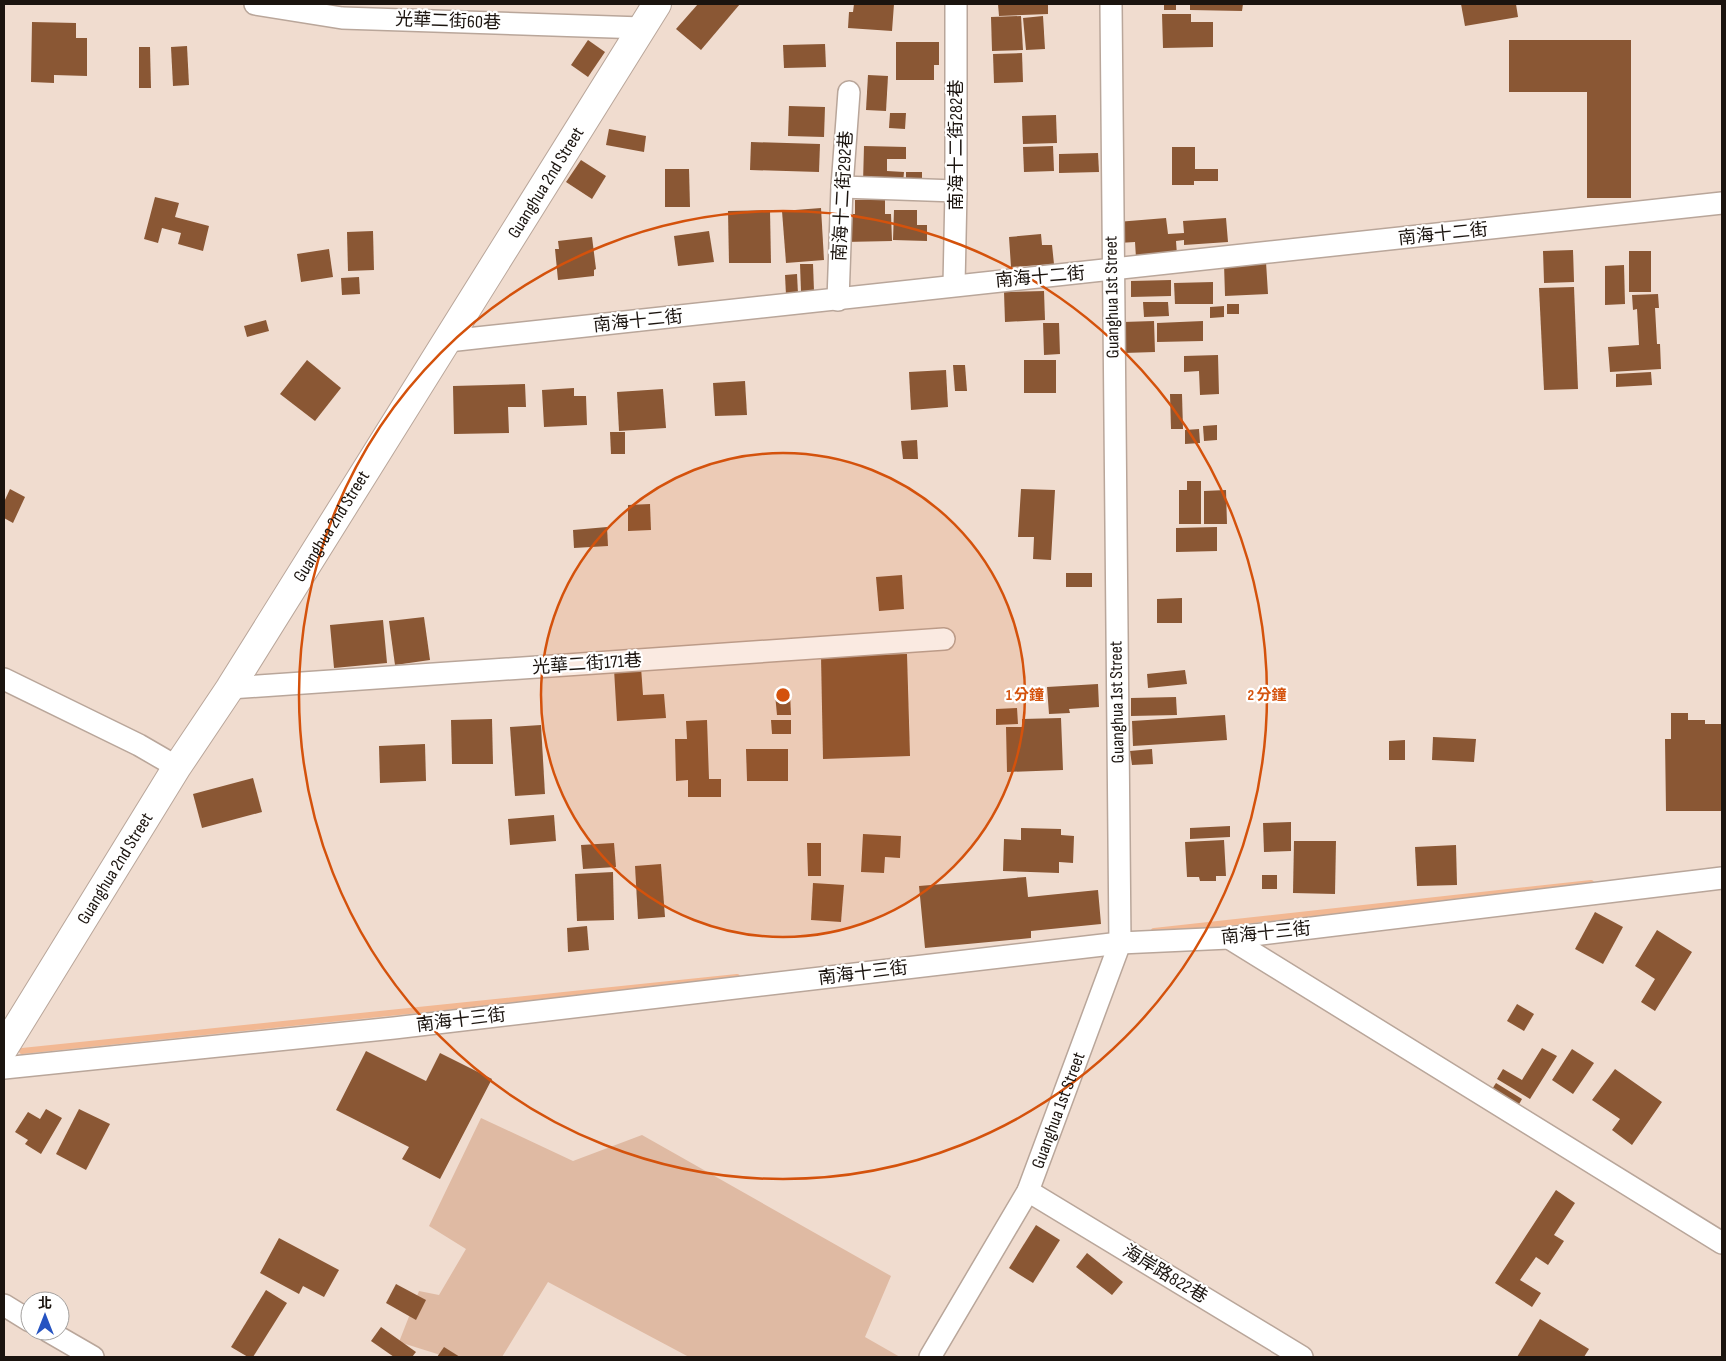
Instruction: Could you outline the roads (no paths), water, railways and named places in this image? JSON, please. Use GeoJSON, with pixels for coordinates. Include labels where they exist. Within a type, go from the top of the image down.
{"type":"FeatureCollection","features":[{"type":"Feature","properties":{"kind":"street","name":"光華二街60巷"},"geometry":{"type":"LineString","coordinates":[[255,4],[342,18],[642,28]]}},
{"type":"Feature","properties":{"kind":"street","name":"Guanghua 2nd Street"},"geometry":{"type":"LineString","coordinates":[[4,1048],[177,767],[230,688],[657,4]]}},
{"type":"Feature","properties":{"kind":"street","name":"南海十二街282巷"},"geometry":{"type":"LineString","coordinates":[[954,285],[956,4]]}},
{"type":"Feature","properties":{"kind":"street","name":"Guanghua 1st Street"},"geometry":{"type":"LineString","coordinates":[[930,1357],[1028,1191],[1120,944],[1112,271],[1111,4]]}},
{"type":"Feature","properties":{"kind":"street","name":"南海十二街292巷"},"geometry":{"type":"LineString","coordinates":[[838,300],[842,188],[849,92]]}},
{"type":"Feature","properties":{"kind":"street"},"geometry":{"type":"LineString","coordinates":[[842,188],[956,191]]}},
{"type":"Feature","properties":{"kind":"street","name":"南海十二街"},"geometry":{"type":"LineString","coordinates":[[448,341],[838,300],[954,285],[1112,271],[1722,203]]}},
{"type":"Feature","properties":{"kind":"street","name":"光華二街171巷"},"geometry":{"type":"LineString","coordinates":[[230,688],[944,639]]}},
{"type":"Feature","properties":{"kind":"street"},"geometry":{"type":"LineString","coordinates":[[4,679],[139,745],[177,767]]}},
{"type":"Feature","properties":{"kind":"street","name":"南海十三街"},"geometry":{"type":"LineString","coordinates":[[4,1068],[394,1028],[1120,944],[1229,938],[1722,878]]}},
{"type":"Feature","properties":{"kind":"street"},"geometry":{"type":"LineString","coordinates":[[1229,938],[1722,1243]]}},
{"type":"Feature","properties":{"kind":"street","name":"海岸路822巷"},"geometry":{"type":"LineString","coordinates":[[1028,1191],[1302,1357]]}},
{"type":"Feature","properties":{"kind":"street"},"geometry":{"type":"LineString","coordinates":[[4,1306],[20,1315]]}},
{"type":"Feature","properties":{"kind":"street"},"geometry":{"type":"LineString","coordinates":[[65,1341],[93,1357]]}},
{"type":"Feature","properties":{"kind":"waterway"},"geometry":{"type":"LineString","coordinates":[[1154,931],[1591,883]]}},
{"type":"Feature","properties":{"kind":"waterway"},"geometry":{"type":"LineString","coordinates":[[22,1051],[737,977]]}}]}
